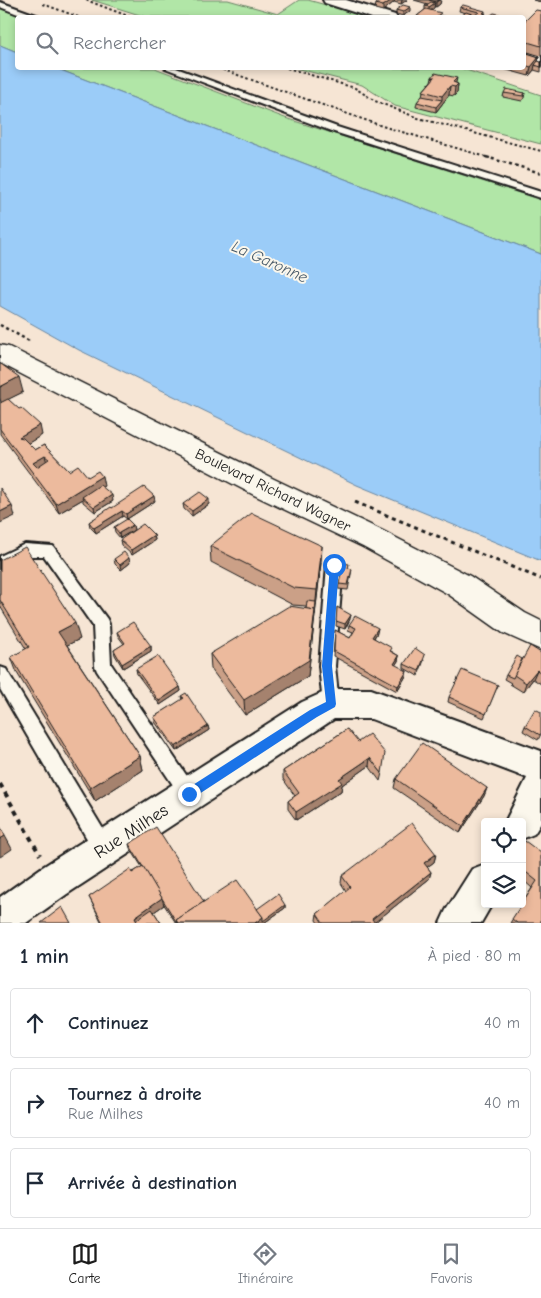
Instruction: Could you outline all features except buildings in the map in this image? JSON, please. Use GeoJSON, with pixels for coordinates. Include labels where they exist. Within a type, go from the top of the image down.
{"type":"FeatureCollection","features":[{"type":"Feature","properties":{"kind":"street"},"geometry":{"type":"LineString","coordinates":[[330,0],[380,15]]}},
{"type":"Feature","properties":{"kind":"street"},"geometry":{"type":"LineString","coordinates":[[526,57],[541,61]]}},
{"type":"Feature","properties":{"kind":"street","name":"Boulevard Richard Wagner"},"geometry":{"type":"LineString","coordinates":[[0,353],[264,487],[373,539],[459,585],[514,623],[541,636]]}},
{"type":"Feature","properties":{"kind":"street","name":"Rue Milhes"},"geometry":{"type":"LineString","coordinates":[[0,918],[54,881],[314,713],[331,704],[371,704],[541,767]]}},
{"type":"Feature","properties":{"kind":"street"},"geometry":{"type":"LineString","coordinates":[[524,818],[533,804],[541,784]]}},
{"type":"Feature","properties":{"kind":"street"},"geometry":{"type":"LineString","coordinates":[[459,923],[481,888]]}},
{"type":"Feature","properties":{"kind":"lane"},"geometry":{"type":"LineString","coordinates":[[0,4],[28,15]]}},
{"type":"Feature","properties":{"kind":"lane"},"geometry":{"type":"LineString","coordinates":[[174,70],[334,129],[541,195]]}},
{"type":"Feature","properties":{"kind":"lane"},"geometry":{"type":"LineString","coordinates":[[0,563],[25,550],[48,550],[101,624],[103,666],[189,794]]}},
{"type":"Feature","properties":{"kind":"lane"},"geometry":{"type":"LineString","coordinates":[[331,704],[327,666],[334,565]]}},
{"type":"Feature","properties":{"kind":"lane"},"geometry":{"type":"LineString","coordinates":[[0,674],[104,849]]}},
{"type":"Feature","properties":{"kind":"path"},"geometry":{"type":"LineString","coordinates":[[86,0],[124,15]]}},
{"type":"Feature","properties":{"kind":"path"},"geometry":{"type":"LineString","coordinates":[[41,3],[73,15]]}},
{"type":"Feature","properties":{"kind":"path"},"geometry":{"type":"LineString","coordinates":[[224,70],[382,126],[541,174]]}},
{"type":"Feature","properties":{"kind":"path"},"geometry":{"type":"LineString","coordinates":[[294,70],[355,88],[382,104],[418,118],[541,151]]}},
{"type":"Feature","properties":{"kind":"path"},"geometry":{"type":"LineString","coordinates":[[0,325],[32,342]]}},
{"type":"Feature","properties":{"kind":"path"},"geometry":{"type":"LineString","coordinates":[[348,499],[541,579]]}},
{"type":"Feature","properties":{"kind":"path"},"geometry":{"type":"LineString","coordinates":[[0,784],[54,881]]}},
{"type":"Feature","properties":{"kind":"green space"},"geometry":{"type":"Polygon","coordinates":[[[92,0],[228,0],[278,14],[299,0],[308,0],[362,15],[140,15],[92,0]]]}},
{"type":"Feature","properties":{"kind":"green space"},"geometry":{"type":"Polygon","coordinates":[[[0,8],[19,15],[15,15],[15,51],[0,45],[0,8]]]}},
{"type":"Feature","properties":{"kind":"green space"},"geometry":{"type":"Polygon","coordinates":[[[60,70],[160,70],[285,118],[541,200],[541,254],[60,70]]]}},
{"type":"Feature","properties":{"kind":"green space"},"geometry":{"type":"Polygon","coordinates":[[[303,70],[466,70],[541,95],[541,144],[395,106],[362,85],[303,70]]]}},
{"type":"Feature","properties":{"kind":"water","name":"La Garonne"},"geometry":{"type":"Polygon","coordinates":[[[0,45],[15,51],[15,70],[60,70],[541,254],[541,561],[357,485],[79,350],[0,306],[0,45]]]}},
{"type":"Feature","properties":{"kind":"route"},"geometry":{"type":"LineString","coordinates":[[189,794],[331,704],[327,666],[334,565]]}}]}
